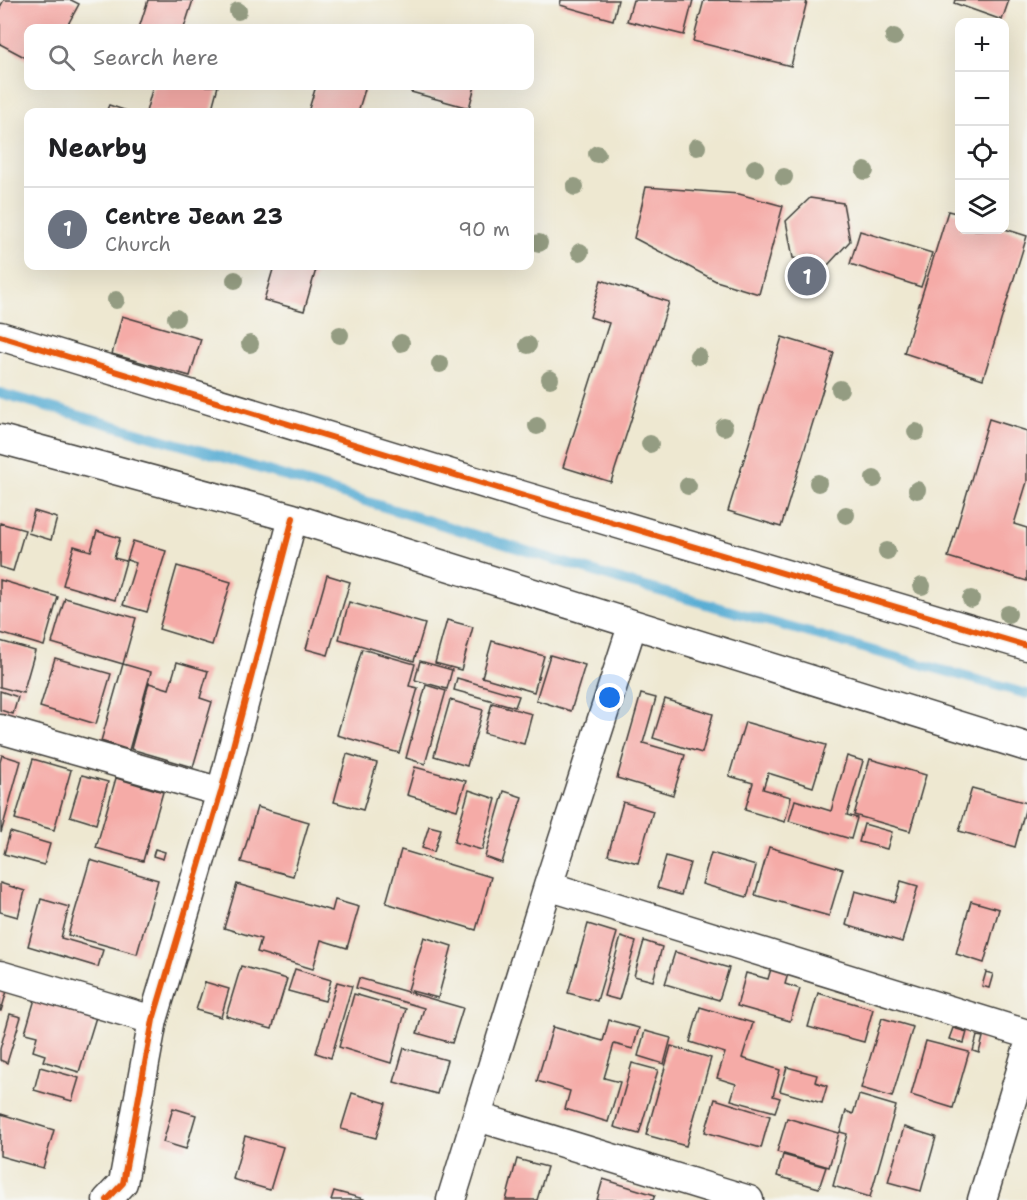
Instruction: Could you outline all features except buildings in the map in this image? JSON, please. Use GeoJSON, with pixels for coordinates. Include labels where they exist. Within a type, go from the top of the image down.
{"type":"FeatureCollection","features":[{"type":"Feature","properties":{"kind":"street"},"geometry":{"type":"LineString","coordinates":[[0,336],[1027,646]]}},
{"type":"Feature","properties":{"kind":"street"},"geometry":{"type":"LineString","coordinates":[[0,439],[293,518],[632,626],[1027,747]]}},
{"type":"Feature","properties":{"kind":"street"},"geometry":{"type":"LineString","coordinates":[[106,1200],[123,1183],[153,1020],[221,792],[293,518]]}},
{"type":"Feature","properties":{"kind":"street"},"geometry":{"type":"LineString","coordinates":[[452,1200],[548,886],[632,626]]}},
{"type":"Feature","properties":{"kind":"street"},"geometry":{"type":"LineString","coordinates":[[0,729],[221,792]]}},
{"type":"Feature","properties":{"kind":"street"},"geometry":{"type":"LineString","coordinates":[[548,886],[1027,1034]]}},
{"type":"Feature","properties":{"kind":"street"},"geometry":{"type":"LineString","coordinates":[[0,975],[153,1020]]}},
{"type":"Feature","properties":{"kind":"street"},"geometry":{"type":"LineString","coordinates":[[982,1200],[1027,1050]]}},
{"type":"Feature","properties":{"kind":"street"},"geometry":{"type":"LineString","coordinates":[[478,1117],[749,1200]]}},
{"type":"Feature","properties":{"kind":"waterway"},"geometry":{"type":"LineString","coordinates":[[0,393],[206,452],[624,581],[1027,694]]}},
{"type":"Feature","properties":{"kind":"cycle path"},"geometry":{"type":"LineString","coordinates":[[0,336],[1027,646]]}},
{"type":"Feature","properties":{"kind":"cycle path"},"geometry":{"type":"LineString","coordinates":[[107,1200],[123,1183],[153,1020],[221,792],[293,518]]}},
{"type":"Feature","properties":{"kind":"place","name":"Centre Jean 23"},"geometry":{"type":"Point","coordinates":[807,276]}}]}
